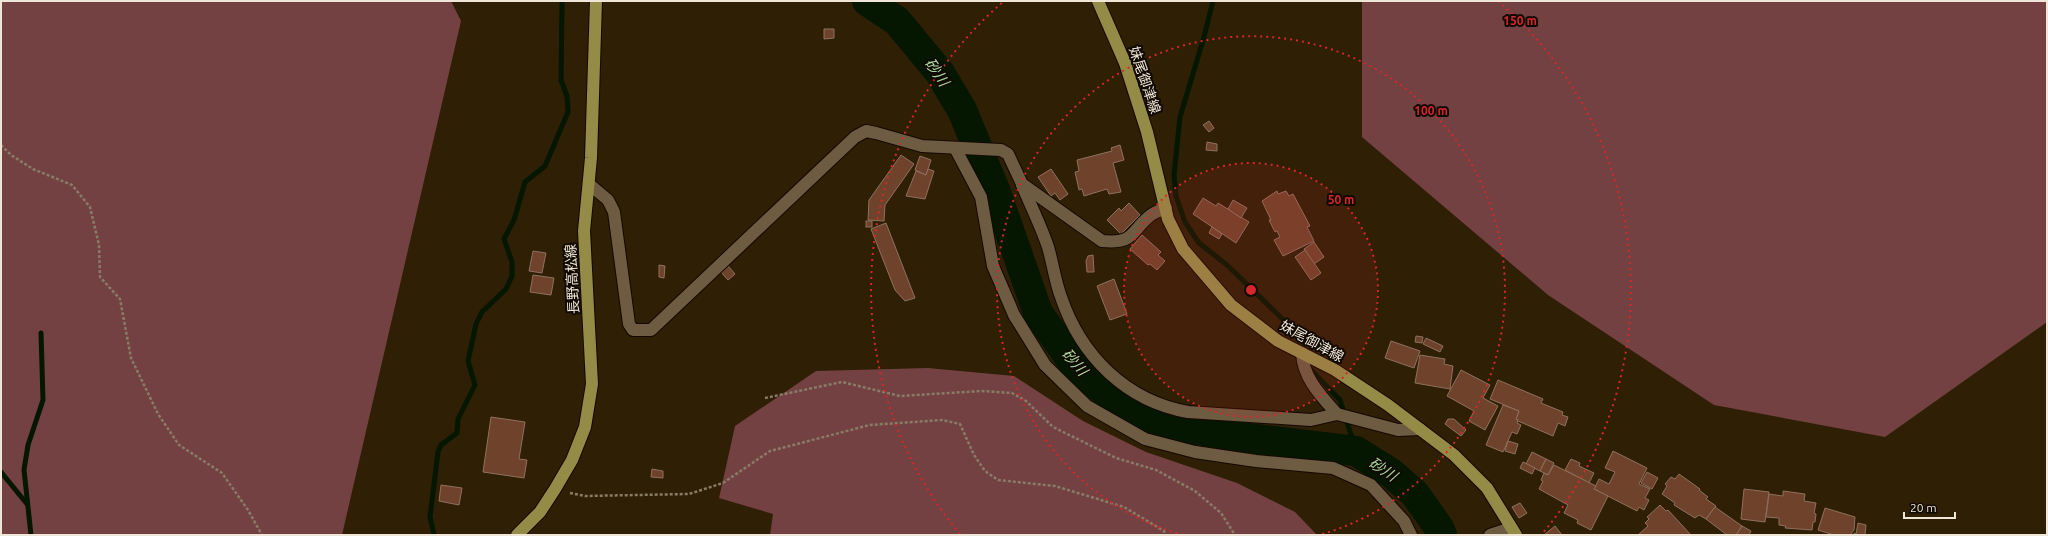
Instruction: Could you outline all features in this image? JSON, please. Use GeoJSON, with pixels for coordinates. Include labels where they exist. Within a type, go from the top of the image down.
{"type":"FeatureCollection","features":[{"type":"Feature","properties":{"kind":"main road","name":"長野高松線"},"geometry":{"type":"LineString","coordinates":[[517,535],[540,512],[556,489],[572,460],[585,427],[592,384],[584,231],[591,158],[596,1]]}},
{"type":"Feature","properties":{"kind":"main road","name":"妹尾御津線"},"geometry":{"type":"LineString","coordinates":[[1098,1],[1125,63],[1147,132],[1168,219],[1183,249],[1231,305],[1278,341],[1335,370],[1388,405],[1454,455],[1487,488],[1513,531]]}},
{"type":"Feature","properties":{"kind":"street"},"geometry":{"type":"LineString","coordinates":[[589,184],[608,200],[614,212],[629,324],[633,330],[643,332],[651,330],[855,137],[866,132],[871,132],[922,146],[1001,150],[1008,154],[1048,247],[1061,297],[1074,330],[1092,356],[1110,375],[1144,397],[1169,409],[1188,412],[1311,420],[1337,414],[1398,430],[1420,429]]}},
{"type":"Feature","properties":{"kind":"street"},"geometry":{"type":"LineString","coordinates":[[955,148],[981,197],[993,266],[1014,315],[1045,365],[1087,406],[1145,439],[1195,452],[1256,461],[1333,468],[1371,485],[1404,521],[1411,535]]}},
{"type":"Feature","properties":{"kind":"street"},"geometry":{"type":"LineString","coordinates":[[1022,184],[1102,241],[1115,242],[1125,240],[1135,233],[1152,215],[1166,208]]}},
{"type":"Feature","properties":{"kind":"street"},"geometry":{"type":"LineString","coordinates":[[1302,353],[1302,363],[1314,388],[1337,414]]}},
{"type":"Feature","properties":{"kind":"street"},"geometry":{"type":"LineString","coordinates":[[1490,535],[1513,531]]}},
{"type":"Feature","properties":{"kind":"path"},"geometry":{"type":"LineString","coordinates":[[1,145],[10,155],[33,169],[72,185],[90,207],[99,245],[100,277],[120,299],[131,358],[158,414],[179,445],[222,473],[248,510],[262,535]]}},
{"type":"Feature","properties":{"kind":"path"},"geometry":{"type":"LineString","coordinates":[[765,398],[842,382],[900,396],[981,391],[1012,393],[1026,401],[1052,427],[1116,458],[1156,470],[1195,491],[1221,513],[1235,535]]}},
{"type":"Feature","properties":{"kind":"path"},"geometry":{"type":"LineString","coordinates":[[556,489],[585,496],[689,494],[723,482],[770,451],[870,425],[942,420],[960,424],[974,455],[985,471],[998,480],[1055,486],[1124,507],[1164,531],[1166,535]]}},
{"type":"Feature","properties":{"kind":"shaded area"},"geometry":{"type":"Polygon","coordinates":[[[1,1],[451,1],[461,21],[342,535],[1,535],[1,1]]]}},
{"type":"Feature","properties":{"kind":"shaded area"},"geometry":{"type":"Polygon","coordinates":[[[1362,1],[2047,1],[2047,322],[1885,437],[1714,405],[1548,295],[1362,137],[1362,1]]]}},
{"type":"Feature","properties":{"kind":"shaded area"},"geometry":{"type":"Polygon","coordinates":[[[928,368],[1014,376],[1083,421],[1146,452],[1237,483],[1295,512],[1317,535],[770,535],[773,514],[719,498],[735,426],[816,371],[928,368]]]}},
{"type":"Feature","properties":{"kind":"building"},"geometry":{"type":"Polygon","coordinates":[[[824,29],[834,29],[834,38],[824,39],[824,29]]]}},
{"type":"Feature","properties":{"kind":"building"},"geometry":{"type":"Polygon","coordinates":[[[1209,121],[1214,128],[1209,132],[1203,125],[1209,121]]]}},
{"type":"Feature","properties":{"kind":"building"},"geometry":{"type":"Polygon","coordinates":[[[1207,142],[1217,144],[1217,151],[1206,150],[1207,142]]]}},
{"type":"Feature","properties":{"kind":"building"},"geometry":{"type":"Polygon","coordinates":[[[1120,145],[1124,160],[1113,163],[1121,192],[1109,194],[1107,189],[1084,196],[1082,189],[1079,190],[1075,172],[1079,171],[1077,160],[1112,151],[1111,148],[1120,145]]]}},
{"type":"Feature","properties":{"kind":"building"},"geometry":{"type":"Polygon","coordinates":[[[901,155],[914,164],[885,205],[884,221],[868,220],[869,200],[901,155]]]}},
{"type":"Feature","properties":{"kind":"building"},"geometry":{"type":"Polygon","coordinates":[[[920,156],[931,160],[926,175],[915,170],[920,156]]]}},
{"type":"Feature","properties":{"kind":"building"},"geometry":{"type":"Polygon","coordinates":[[[928,169],[934,171],[925,199],[906,196],[916,171],[926,175],[928,169]]]}},
{"type":"Feature","properties":{"kind":"building"},"geometry":{"type":"Polygon","coordinates":[[[1051,169],[1068,194],[1060,200],[1055,193],[1051,196],[1038,177],[1051,169]]]}},
{"type":"Feature","properties":{"kind":"building"},"geometry":{"type":"Polygon","coordinates":[[[1277,191],[1278,194],[1286,191],[1289,196],[1293,194],[1310,226],[1307,227],[1314,241],[1283,256],[1274,240],[1280,237],[1277,231],[1275,232],[1269,220],[1271,220],[1262,201],[1277,191]]]}},
{"type":"Feature","properties":{"kind":"building"},"geometry":{"type":"Polygon","coordinates":[[[1203,198],[1216,206],[1218,203],[1249,222],[1236,243],[1193,214],[1203,198]]]}},
{"type":"Feature","properties":{"kind":"building"},"geometry":{"type":"Polygon","coordinates":[[[1233,200],[1247,208],[1241,218],[1228,209],[1233,200]]]}},
{"type":"Feature","properties":{"kind":"building"},"geometry":{"type":"Polygon","coordinates":[[[1129,203],[1140,215],[1121,234],[1107,220],[1119,208],[1121,211],[1129,203]]]}},
{"type":"Feature","properties":{"kind":"building"},"geometry":{"type":"Polygon","coordinates":[[[866,221],[872,221],[872,227],[866,227],[866,221]]]}},
{"type":"Feature","properties":{"kind":"building"},"geometry":{"type":"Polygon","coordinates":[[[886,223],[915,298],[905,301],[895,290],[871,229],[886,223]]]}},
{"type":"Feature","properties":{"kind":"building"},"geometry":{"type":"Polygon","coordinates":[[[1212,227],[1222,234],[1219,239],[1209,233],[1212,227]]]}},
{"type":"Feature","properties":{"kind":"building"},"geometry":{"type":"Polygon","coordinates":[[[1142,235],[1161,252],[1158,255],[1165,261],[1157,270],[1150,264],[1148,265],[1130,249],[1142,235]]]}},
{"type":"Feature","properties":{"kind":"building"},"geometry":{"type":"Polygon","coordinates":[[[1314,242],[1324,257],[1314,264],[1304,249],[1314,242]]]}},
{"type":"Feature","properties":{"kind":"building"},"geometry":{"type":"Polygon","coordinates":[[[1305,250],[1321,273],[1311,280],[1295,257],[1305,250]]]}},
{"type":"Feature","properties":{"kind":"building"},"geometry":{"type":"Polygon","coordinates":[[[533,251],[546,253],[542,273],[529,271],[533,251]]]}},
{"type":"Feature","properties":{"kind":"building"},"geometry":{"type":"Polygon","coordinates":[[[1093,255],[1094,272],[1087,272],[1086,261],[1088,256],[1093,255]]]}},
{"type":"Feature","properties":{"kind":"building"},"geometry":{"type":"Polygon","coordinates":[[[659,265],[665,266],[664,278],[659,277],[659,265]]]}},
{"type":"Feature","properties":{"kind":"building"},"geometry":{"type":"Polygon","coordinates":[[[728,266],[735,274],[728,280],[721,272],[728,266]]]}},
{"type":"Feature","properties":{"kind":"building"},"geometry":{"type":"Polygon","coordinates":[[[533,275],[554,278],[551,295],[530,292],[533,275]]]}},
{"type":"Feature","properties":{"kind":"building"},"geometry":{"type":"Polygon","coordinates":[[[1114,279],[1127,314],[1110,320],[1097,286],[1114,279]]]}},
{"type":"Feature","properties":{"kind":"building"},"geometry":{"type":"Polygon","coordinates":[[[1416,336],[1423,337],[1422,343],[1415,342],[1416,336]]]}},
{"type":"Feature","properties":{"kind":"building"},"geometry":{"type":"Polygon","coordinates":[[[1426,338],[1443,346],[1440,352],[1423,344],[1426,338]]]}},
{"type":"Feature","properties":{"kind":"building"},"geometry":{"type":"Polygon","coordinates":[[[1391,341],[1420,351],[1414,368],[1385,358],[1391,341]]]}},
{"type":"Feature","properties":{"kind":"building"},"geometry":{"type":"Polygon","coordinates":[[[1420,355],[1445,359],[1444,364],[1453,366],[1450,389],[1415,383],[1420,355]]]}},
{"type":"Feature","properties":{"kind":"building"},"geometry":{"type":"Polygon","coordinates":[[[1461,370],[1490,385],[1483,398],[1498,406],[1485,430],[1469,421],[1474,411],[1447,396],[1461,370]]]}},
{"type":"Feature","properties":{"kind":"building"},"geometry":{"type":"Polygon","coordinates":[[[1498,380],[1543,399],[1541,403],[1563,412],[1562,415],[1568,417],[1565,426],[1558,423],[1553,436],[1518,421],[1516,419],[1519,411],[1490,399],[1498,380]]]}},
{"type":"Feature","properties":{"kind":"building"},"geometry":{"type":"Polygon","coordinates":[[[1503,405],[1519,411],[1516,419],[1518,420],[1517,423],[1521,425],[1517,434],[1512,432],[1503,452],[1486,445],[1503,405]]]}},
{"type":"Feature","properties":{"kind":"building"},"geometry":{"type":"Polygon","coordinates":[[[491,417],[525,422],[519,459],[527,460],[524,478],[483,472],[491,417]]]}},
{"type":"Feature","properties":{"kind":"building"},"geometry":{"type":"Polygon","coordinates":[[[1448,419],[1454,419],[1466,430],[1461,436],[1445,424],[1448,419]]]}},
{"type":"Feature","properties":{"kind":"building"},"geometry":{"type":"Polygon","coordinates":[[[1508,441],[1518,444],[1515,454],[1505,451],[1508,441]]]}},
{"type":"Feature","properties":{"kind":"building"},"geometry":{"type":"Polygon","coordinates":[[[1613,451],[1647,468],[1639,484],[1650,489],[1645,498],[1649,500],[1644,510],[1639,507],[1637,511],[1594,489],[1599,479],[1609,484],[1615,472],[1605,468],[1613,451]]]}},
{"type":"Feature","properties":{"kind":"building"},"geometry":{"type":"Polygon","coordinates":[[[1532,452],[1546,459],[1540,471],[1526,464],[1532,452]]]}},
{"type":"Feature","properties":{"kind":"building"},"geometry":{"type":"Polygon","coordinates":[[[1546,459],[1554,463],[1548,475],[1540,471],[1546,459]]]}},
{"type":"Feature","properties":{"kind":"building"},"geometry":{"type":"Polygon","coordinates":[[[1571,459],[1580,463],[1579,466],[1594,473],[1589,483],[1565,470],[1571,459]]]}},
{"type":"Feature","properties":{"kind":"building"},"geometry":{"type":"Polygon","coordinates":[[[1523,462],[1535,468],[1532,474],[1520,468],[1523,462]]]}},
{"type":"Feature","properties":{"kind":"building"},"geometry":{"type":"Polygon","coordinates":[[[1554,465],[1596,486],[1594,489],[1608,496],[1591,530],[1577,523],[1578,520],[1564,513],[1568,505],[1539,489],[1543,481],[1541,480],[1544,473],[1548,475],[1554,465]]]}},
{"type":"Feature","properties":{"kind":"building"},"geometry":{"type":"Polygon","coordinates":[[[652,469],[663,471],[663,478],[651,477],[652,469]]]}},
{"type":"Feature","properties":{"kind":"building"},"geometry":{"type":"Polygon","coordinates":[[[1647,472],[1658,478],[1652,489],[1641,483],[1647,472]]]}},
{"type":"Feature","properties":{"kind":"building"},"geometry":{"type":"Polygon","coordinates":[[[1679,474],[1700,489],[1699,490],[1708,497],[1706,499],[1716,506],[1706,519],[1699,515],[1695,518],[1674,505],[1675,503],[1662,494],[1667,486],[1665,484],[1671,477],[1675,479],[1679,474]]]}},
{"type":"Feature","properties":{"kind":"building"},"geometry":{"type":"Polygon","coordinates":[[[441,485],[462,488],[459,505],[439,501],[441,485]]]}},
{"type":"Feature","properties":{"kind":"building"},"geometry":{"type":"Polygon","coordinates":[[[1744,489],[1769,492],[1765,522],[1741,519],[1744,489]]]}},
{"type":"Feature","properties":{"kind":"building"},"geometry":{"type":"Polygon","coordinates":[[[1783,491],[1805,494],[1804,501],[1816,503],[1814,513],[1816,514],[1815,522],[1813,522],[1812,530],[1785,528],[1786,526],[1779,525],[1779,518],[1766,517],[1769,494],[1783,496],[1783,491]]]}},
{"type":"Feature","properties":{"kind":"building"},"geometry":{"type":"Polygon","coordinates":[[[1520,503],[1527,513],[1519,518],[1512,507],[1520,503]]]}},
{"type":"Feature","properties":{"kind":"building"},"geometry":{"type":"Polygon","coordinates":[[[1660,505],[1666,511],[1668,510],[1691,535],[1638,535],[1648,526],[1645,523],[1649,519],[1647,517],[1660,505]]]}},
{"type":"Feature","properties":{"kind":"building"},"geometry":{"type":"Polygon","coordinates":[[[1715,507],[1742,526],[1736,535],[1727,535],[1706,519],[1715,507]]]}},
{"type":"Feature","properties":{"kind":"building"},"geometry":{"type":"Polygon","coordinates":[[[1825,508],[1855,517],[1854,530],[1850,535],[1834,535],[1818,530],[1825,508]]]}},
{"type":"Feature","properties":{"kind":"building"},"geometry":{"type":"Polygon","coordinates":[[[1858,523],[1866,525],[1865,535],[1854,535],[1854,533],[1856,534],[1858,523]]]}},
{"type":"Feature","properties":{"kind":"building"},"geometry":{"type":"Polygon","coordinates":[[[1555,526],[1562,535],[1544,535],[1555,526]]]}},
{"type":"Feature","properties":{"kind":"building"},"geometry":{"type":"Polygon","coordinates":[[[1742,526],[1751,531],[1749,535],[1736,535],[1742,526]]]}},
{"type":"Feature","properties":{"kind":"waterway"},"geometry":{"type":"LineString","coordinates":[[434,535],[430,517],[438,452],[441,445],[457,433],[458,419],[475,385],[468,361],[476,324],[482,312],[506,289],[512,276],[512,262],[504,239],[514,220],[525,182],[545,166],[568,112],[567,96],[561,80],[562,1]]}},
{"type":"Feature","properties":{"kind":"waterway","name":"砂川"},"geometry":{"type":"LineString","coordinates":[[867,1],[897,21],[940,73],[962,110],[995,190],[1038,313],[1076,367],[1115,400],[1163,424],[1232,436],[1356,451],[1391,473],[1415,494],[1439,528],[1442,535]]}},
{"type":"Feature","properties":{"kind":"waterway"},"geometry":{"type":"LineString","coordinates":[[1213,1],[1180,117],[1174,175],[1176,196],[1185,222],[1199,243],[1227,265],[1303,339]]}},
{"type":"Feature","properties":{"kind":"waterway"},"geometry":{"type":"LineString","coordinates":[[31,535],[24,470],[28,445],[43,400],[41,333]]}},
{"type":"Feature","properties":{"kind":"waterway"},"geometry":{"type":"LineString","coordinates":[[1310,369],[1340,400],[1356,451]]}},
{"type":"Feature","properties":{"kind":"waterway"},"geometry":{"type":"LineString","coordinates":[[1,472],[27,504]]}}]}
